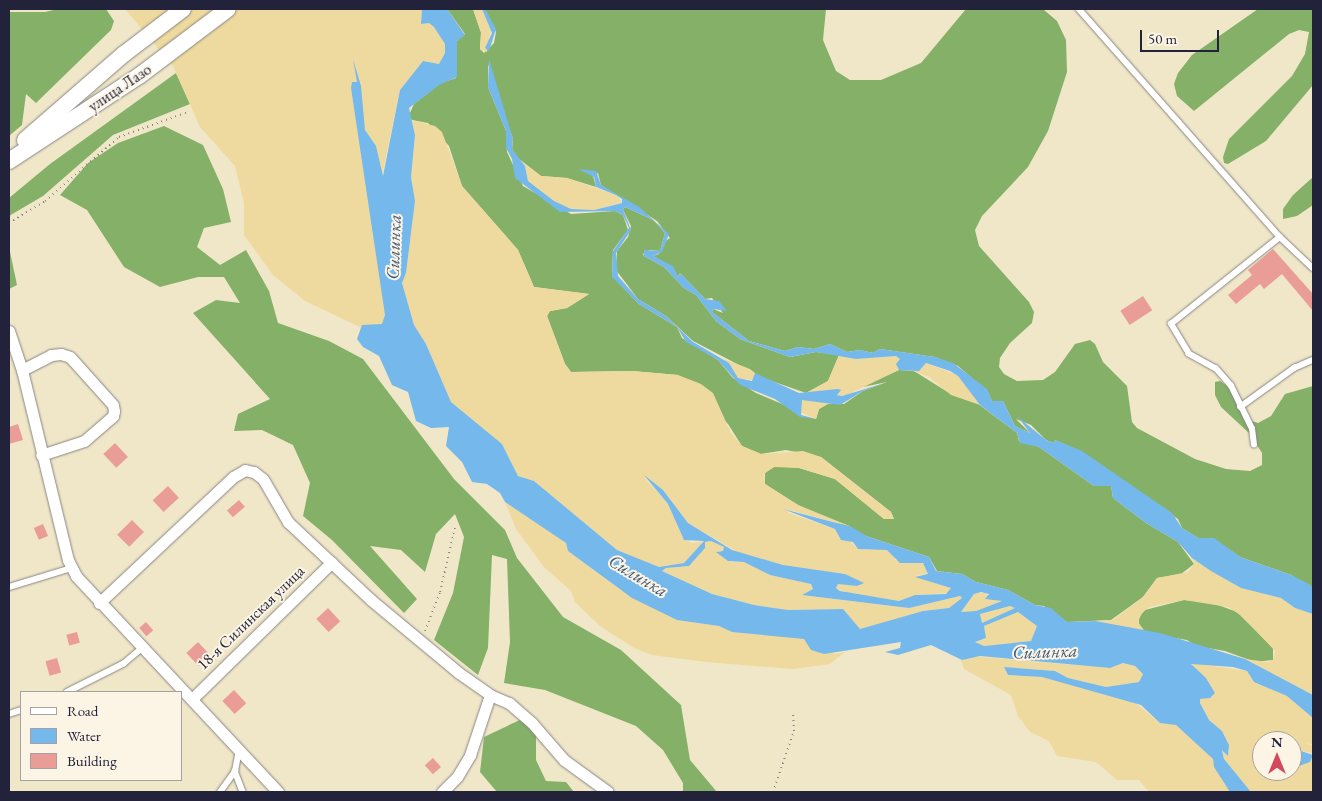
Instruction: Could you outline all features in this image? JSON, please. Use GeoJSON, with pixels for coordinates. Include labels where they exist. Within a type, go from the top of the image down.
{"type":"FeatureCollection","features":[{"type":"Feature","properties":{"kind":"main road","name":"улица Лазо"},"geometry":{"type":"LineString","coordinates":[[9,155],[124,54],[183,9]]}},
{"type":"Feature","properties":{"kind":"main road","name":"улица Лазо"},"geometry":{"type":"LineString","coordinates":[[9,161],[139,76],[228,9]]}},
{"type":"Feature","properties":{"kind":"street"},"geometry":{"type":"LineString","coordinates":[[9,331],[22,370],[41,455],[72,568],[99,603],[193,698],[278,792]]}},
{"type":"Feature","properties":{"kind":"street"},"geometry":{"type":"LineString","coordinates":[[22,370],[51,355],[61,354],[70,358],[114,411],[113,416],[84,441],[41,455]]}},
{"type":"Feature","properties":{"kind":"street"},"geometry":{"type":"LineString","coordinates":[[99,603],[233,477],[245,470],[263,479],[288,522],[419,641],[490,695],[509,703],[532,723],[564,760],[608,792]]}},
{"type":"Feature","properties":{"kind":"street","name":"18-я Силинская улица"},"geometry":{"type":"LineString","coordinates":[[193,698],[332,562]]}},
{"type":"Feature","properties":{"kind":"street"},"geometry":{"type":"LineString","coordinates":[[442,792],[457,777],[470,755],[490,695]]}},
{"type":"Feature","properties":{"kind":"lane"},"geometry":{"type":"LineString","coordinates":[[1079,9],[1280,237],[1313,268]]}},
{"type":"Feature","properties":{"kind":"lane"},"geometry":{"type":"LineString","coordinates":[[1254,445],[1252,429],[1231,386],[1216,369],[1189,354],[1171,324],[1280,237]]}},
{"type":"Feature","properties":{"kind":"lane"},"geometry":{"type":"LineString","coordinates":[[1240,407],[1294,368],[1313,360]]}},
{"type":"Feature","properties":{"kind":"lane"},"geometry":{"type":"LineString","coordinates":[[9,587],[72,568]]}},
{"type":"Feature","properties":{"kind":"lane"},"geometry":{"type":"LineString","coordinates":[[69,691],[123,664],[142,648]]}},
{"type":"Feature","properties":{"kind":"lane"},"geometry":{"type":"LineString","coordinates":[[220,792],[235,771],[239,750]]}},
{"type":"Feature","properties":{"kind":"lane"},"geometry":{"type":"LineString","coordinates":[[235,771],[243,792]]}},
{"type":"Feature","properties":{"kind":"path"},"geometry":{"type":"LineString","coordinates":[[9,223],[45,201],[119,137],[188,112]]}},
{"type":"Feature","properties":{"kind":"path"},"geometry":{"type":"LineString","coordinates":[[419,641],[430,621],[440,592],[456,527]]}},
{"type":"Feature","properties":{"kind":"path"},"geometry":{"type":"LineString","coordinates":[[773,792],[794,731],[793,711]]}},
{"type":"Feature","properties":{"kind":"green space"},"geometry":{"type":"Polygon","coordinates":[[[58,9],[106,9],[114,21],[111,30],[36,103],[26,94],[22,125],[9,136],[9,12],[45,12],[58,9]]]}},
{"type":"Feature","properties":{"kind":"green space"},"geometry":{"type":"Polygon","coordinates":[[[447,9],[473,9],[481,33],[480,49],[484,53],[494,43],[496,32],[485,9],[826,9],[823,40],[836,71],[850,80],[881,80],[921,63],[966,9],[1043,9],[1057,21],[1066,40],[1067,72],[1048,131],[1028,167],[982,216],[975,230],[979,246],[1029,302],[1034,312],[1032,323],[1010,343],[1000,358],[999,367],[1004,374],[1017,381],[1043,380],[1055,372],[1075,344],[1090,340],[1095,344],[1103,362],[1127,386],[1132,422],[1137,428],[1195,459],[1226,469],[1250,471],[1262,465],[1262,453],[1249,433],[1221,407],[1215,395],[1215,382],[1220,381],[1227,386],[1249,420],[1258,423],[1271,416],[1285,394],[1313,386],[1313,588],[1291,575],[1240,557],[1213,538],[1198,538],[1182,528],[1178,519],[1080,451],[1055,440],[1054,443],[1046,440],[1031,425],[1016,419],[1030,433],[1015,426],[1003,401],[992,401],[988,392],[958,366],[935,357],[880,349],[873,353],[860,350],[847,352],[830,344],[814,349],[798,347],[785,351],[749,341],[712,312],[713,309],[723,313],[712,298],[705,299],[680,273],[678,277],[673,267],[653,256],[659,254],[664,242],[670,238],[657,221],[601,185],[598,173],[593,176],[596,187],[567,178],[541,176],[518,158],[512,149],[513,139],[488,64],[488,87],[506,131],[507,152],[523,186],[571,214],[615,211],[623,215],[628,230],[613,250],[612,276],[639,304],[677,327],[682,338],[718,360],[733,378],[756,393],[794,409],[798,415],[816,419],[819,409],[827,404],[844,404],[863,391],[887,382],[863,387],[868,383],[899,370],[914,371],[946,391],[973,400],[1017,433],[1019,441],[1039,447],[1094,486],[1111,486],[1113,498],[1146,523],[1178,542],[1194,564],[1181,574],[1157,578],[1143,597],[1111,620],[1067,622],[1044,606],[1035,605],[1008,590],[976,582],[962,574],[937,571],[929,557],[866,536],[798,505],[765,484],[765,472],[776,466],[799,468],[835,479],[884,519],[894,519],[891,512],[821,457],[786,450],[761,454],[742,446],[728,424],[678,375],[632,371],[571,372],[565,364],[547,316],[550,311],[567,308],[589,294],[534,287],[518,250],[462,186],[449,146],[428,123],[412,120],[409,115],[414,104],[441,83],[456,78],[457,41],[465,34],[447,9]]]}},
{"type":"Feature","properties":{"kind":"green space"},"geometry":{"type":"Polygon","coordinates":[[[1258,9],[1313,9],[1313,85],[1266,141],[1228,164],[1224,163],[1223,157],[1229,139],[1292,76],[1305,54],[1309,32],[1299,30],[1289,34],[1194,111],[1177,96],[1174,84],[1178,73],[1192,55],[1258,9]]]}},
{"type":"Feature","properties":{"kind":"green space"},"geometry":{"type":"Polygon","coordinates":[[[176,73],[190,104],[113,135],[43,196],[9,216],[9,198],[50,164],[176,73]]]}},
{"type":"Feature","properties":{"kind":"green space"},"geometry":{"type":"Polygon","coordinates":[[[164,126],[203,145],[223,189],[231,222],[204,228],[197,247],[220,265],[246,250],[269,291],[278,323],[329,341],[363,359],[454,479],[505,530],[517,558],[563,617],[621,650],[681,705],[690,760],[717,792],[683,792],[683,783],[663,750],[636,726],[545,690],[504,683],[510,642],[507,559],[492,555],[488,648],[478,675],[434,640],[453,593],[464,537],[455,514],[436,534],[425,572],[401,550],[370,546],[417,599],[404,613],[332,540],[303,516],[310,483],[293,445],[262,430],[234,431],[238,414],[270,399],[193,313],[216,300],[240,303],[224,277],[198,277],[160,287],[124,267],[87,210],[60,195],[88,163],[118,143],[164,126]]]}},
{"type":"Feature","properties":{"kind":"green space"},"geometry":{"type":"Polygon","coordinates":[[[1313,177],[1313,205],[1297,216],[1283,219],[1283,209],[1293,195],[1313,177]]]}},
{"type":"Feature","properties":{"kind":"green space"},"geometry":{"type":"Polygon","coordinates":[[[625,207],[653,220],[665,233],[660,251],[649,250],[643,254],[644,256],[664,267],[684,288],[696,295],[716,321],[740,339],[790,357],[816,352],[839,355],[828,381],[806,393],[766,379],[693,341],[666,316],[638,299],[616,270],[617,251],[628,237],[631,226],[623,210],[625,207]]]}},
{"type":"Feature","properties":{"kind":"green space"},"geometry":{"type":"Polygon","coordinates":[[[9,247],[17,285],[9,289],[9,247]]]}},
{"type":"Feature","properties":{"kind":"green space"},"geometry":{"type":"Polygon","coordinates":[[[1184,600],[1210,602],[1237,612],[1273,648],[1273,660],[1255,662],[1225,651],[1196,646],[1187,640],[1146,633],[1139,626],[1139,617],[1145,610],[1184,600]]]}},
{"type":"Feature","properties":{"kind":"green space"},"geometry":{"type":"Polygon","coordinates":[[[524,718],[536,733],[536,760],[546,781],[566,782],[574,792],[497,792],[480,772],[484,737],[524,718]]]}},
{"type":"Feature","properties":{"kind":"sand"},"geometry":{"type":"Polygon","coordinates":[[[125,9],[422,9],[421,24],[429,23],[434,27],[445,44],[445,53],[439,64],[423,61],[400,90],[382,176],[365,130],[356,64],[357,82],[351,88],[375,237],[385,314],[383,324],[360,327],[305,301],[273,275],[244,235],[244,203],[235,166],[200,127],[173,66],[125,9]]]}},
{"type":"Feature","properties":{"kind":"sand"},"geometry":{"type":"Polygon","coordinates":[[[473,9],[482,9],[491,29],[487,52],[480,49],[481,32],[473,9]]]}},
{"type":"Feature","properties":{"kind":"sand"},"geometry":{"type":"Polygon","coordinates":[[[412,120],[435,126],[442,132],[462,186],[518,250],[534,287],[589,294],[567,308],[550,311],[547,316],[565,364],[571,372],[632,371],[678,375],[701,384],[713,393],[731,433],[742,446],[761,454],[803,451],[821,457],[891,512],[894,519],[884,519],[835,479],[799,468],[774,467],[764,474],[765,484],[798,505],[852,527],[785,509],[789,513],[835,529],[841,540],[850,541],[858,549],[887,550],[895,555],[895,560],[923,563],[928,574],[915,576],[951,586],[949,593],[915,595],[899,601],[850,594],[836,588],[838,584],[859,586],[845,574],[783,565],[739,553],[688,523],[663,490],[644,477],[668,504],[683,538],[692,543],[704,541],[684,563],[659,567],[617,550],[534,481],[518,476],[502,444],[451,402],[426,344],[414,325],[408,305],[402,283],[406,273],[415,201],[411,177],[415,135],[412,120]]]}},
{"type":"Feature","properties":{"kind":"sand"},"geometry":{"type":"Polygon","coordinates":[[[518,159],[541,176],[567,178],[616,195],[623,202],[594,210],[571,209],[554,201],[528,181],[525,166],[518,159]]]}},
{"type":"Feature","properties":{"kind":"sand"},"geometry":{"type":"Polygon","coordinates":[[[839,355],[856,359],[897,356],[900,359],[897,363],[899,370],[845,396],[837,395],[837,389],[806,393],[828,381],[839,355]]]}},
{"type":"Feature","properties":{"kind":"sand"},"geometry":{"type":"Polygon","coordinates":[[[724,359],[750,369],[755,373],[753,380],[738,378],[724,359]]]}},
{"type":"Feature","properties":{"kind":"sand"},"geometry":{"type":"Polygon","coordinates":[[[926,363],[957,375],[980,405],[951,395],[929,377],[913,371],[921,369],[926,363]]]}},
{"type":"Feature","properties":{"kind":"sand"},"geometry":{"type":"Polygon","coordinates":[[[805,399],[830,403],[819,409],[816,419],[800,412],[801,401],[805,399]]]}},
{"type":"Feature","properties":{"kind":"sand"},"geometry":{"type":"Polygon","coordinates":[[[505,502],[566,543],[568,551],[618,588],[677,620],[719,626],[732,632],[793,636],[804,639],[809,646],[835,654],[845,652],[830,664],[793,669],[706,662],[652,655],[634,648],[600,626],[575,602],[571,591],[544,567],[516,529],[505,502]]]}},
{"type":"Feature","properties":{"kind":"sand"},"geometry":{"type":"Polygon","coordinates":[[[712,541],[724,547],[723,551],[717,551],[730,562],[744,562],[770,575],[811,584],[813,589],[802,595],[909,608],[960,596],[962,598],[949,608],[923,611],[860,629],[840,609],[788,610],[754,605],[712,594],[662,571],[666,568],[689,566],[705,542],[712,541]]]}},
{"type":"Feature","properties":{"kind":"sand"},"geometry":{"type":"Polygon","coordinates":[[[1192,558],[1241,588],[1281,598],[1295,608],[1313,614],[1313,695],[1245,659],[1268,662],[1273,660],[1275,651],[1242,616],[1228,607],[1184,600],[1149,607],[1142,613],[1138,622],[1146,633],[1095,621],[1113,620],[1143,597],[1157,578],[1188,572],[1194,564],[1192,558]]]}},
{"type":"Feature","properties":{"kind":"sand"},"geometry":{"type":"Polygon","coordinates":[[[975,593],[986,593],[988,599],[1002,601],[976,611],[961,612],[975,593]]]}},
{"type":"Feature","properties":{"kind":"sand"},"geometry":{"type":"Polygon","coordinates":[[[1010,606],[1015,608],[982,623],[980,614],[1010,606]]]}},
{"type":"Feature","properties":{"kind":"sand"},"geometry":{"type":"Polygon","coordinates":[[[1018,612],[1037,626],[1031,641],[984,646],[975,642],[985,639],[984,626],[1018,612]]]}},
{"type":"Feature","properties":{"kind":"sand"},"geometry":{"type":"Polygon","coordinates":[[[971,656],[1110,668],[1123,663],[1135,666],[1143,673],[1139,682],[1106,687],[1068,678],[1055,671],[1004,667],[1008,675],[1042,677],[1133,701],[1160,723],[1175,724],[1213,759],[1230,792],[1149,792],[1139,780],[1117,780],[1096,762],[1057,756],[1049,741],[1030,732],[1018,716],[1011,695],[964,669],[961,660],[971,656]]]}},
{"type":"Feature","properties":{"kind":"sand"},"geometry":{"type":"Polygon","coordinates":[[[1193,663],[1247,671],[1254,682],[1287,696],[1308,711],[1313,718],[1313,745],[1303,742],[1313,746],[1313,753],[1302,751],[1302,731],[1252,731],[1252,781],[1302,781],[1302,763],[1309,762],[1313,755],[1313,792],[1251,792],[1224,759],[1222,748],[1228,756],[1229,745],[1222,731],[1209,720],[1200,703],[1200,699],[1212,697],[1215,693],[1206,678],[1192,666],[1193,663]]]}},
{"type":"Feature","properties":{"kind":"water","name":"Силинка"},"geometry":{"type":"Polygon","coordinates":[[[422,9],[447,9],[465,35],[457,41],[457,77],[439,85],[409,108],[415,135],[411,177],[415,201],[406,273],[402,283],[414,325],[426,344],[451,402],[502,444],[518,476],[534,481],[617,550],[659,567],[684,563],[704,541],[684,540],[668,504],[644,475],[663,490],[688,523],[732,550],[783,565],[845,574],[864,583],[857,586],[838,584],[836,588],[840,591],[899,601],[915,595],[946,594],[951,588],[915,577],[928,574],[923,563],[900,563],[887,550],[858,549],[853,542],[841,540],[835,529],[783,509],[852,527],[866,536],[929,557],[936,571],[962,574],[976,582],[1008,590],[1035,605],[1051,608],[1067,622],[1095,621],[1160,633],[1245,659],[1313,695],[1313,718],[1287,696],[1254,682],[1247,671],[1233,667],[1191,664],[1206,678],[1215,693],[1210,698],[1200,699],[1200,703],[1209,720],[1222,731],[1229,745],[1228,756],[1222,750],[1224,759],[1251,792],[1230,792],[1214,767],[1213,759],[1176,725],[1160,723],[1141,705],[1042,677],[1008,675],[1004,667],[1055,671],[1068,678],[1106,687],[1139,682],[1143,674],[1135,666],[1123,663],[1110,668],[980,656],[962,660],[931,645],[898,655],[885,652],[900,648],[901,642],[824,654],[811,650],[804,639],[732,632],[719,626],[677,620],[632,598],[568,551],[566,543],[505,502],[500,493],[487,484],[472,482],[462,462],[446,446],[449,427],[431,428],[416,421],[408,392],[392,385],[379,356],[363,347],[357,339],[362,325],[382,324],[385,315],[351,88],[352,82],[357,82],[353,59],[361,86],[365,130],[376,146],[383,176],[400,90],[423,61],[439,64],[445,53],[445,44],[434,27],[429,23],[421,24],[422,9]],[[711,541],[705,542],[705,548],[689,566],[666,568],[662,571],[712,594],[754,605],[788,610],[843,609],[860,629],[923,611],[949,608],[962,598],[960,596],[909,608],[802,595],[813,589],[811,584],[770,575],[744,562],[728,561],[716,552],[723,551],[724,547],[711,541]],[[981,592],[974,594],[961,612],[976,611],[1002,601],[985,599],[989,594],[981,592]],[[1010,606],[980,614],[982,623],[1015,608],[1010,606]],[[1018,612],[984,626],[986,638],[975,642],[984,646],[1031,641],[1037,626],[1018,612]]]}},
{"type":"Feature","properties":{"kind":"water"},"geometry":{"type":"Polygon","coordinates":[[[482,9],[485,9],[496,29],[489,51],[485,48],[492,33],[482,9]]]}},
{"type":"Feature","properties":{"kind":"water"},"geometry":{"type":"Polygon","coordinates":[[[489,59],[513,139],[512,149],[525,166],[528,181],[554,201],[571,209],[594,210],[622,203],[622,199],[616,195],[596,187],[594,177],[578,169],[596,171],[601,185],[639,207],[669,234],[662,252],[653,256],[673,266],[678,277],[680,273],[705,299],[719,301],[727,311],[713,309],[712,312],[749,341],[785,351],[798,347],[814,349],[830,344],[847,352],[860,350],[873,353],[880,349],[935,357],[953,363],[987,389],[992,401],[1003,401],[1015,426],[1030,433],[1018,417],[1046,440],[1054,443],[1055,440],[1082,451],[1172,513],[1182,528],[1198,538],[1214,538],[1240,557],[1291,575],[1309,584],[1313,588],[1313,614],[1295,608],[1281,598],[1241,588],[1211,571],[1192,558],[1178,542],[1146,523],[1113,498],[1111,486],[1094,486],[1039,447],[1020,443],[1017,433],[980,405],[958,376],[950,371],[926,363],[919,371],[899,370],[896,364],[900,359],[896,356],[856,359],[816,352],[790,357],[740,339],[716,321],[696,295],[684,288],[664,267],[644,256],[644,250],[660,251],[665,233],[653,220],[625,207],[623,210],[631,230],[616,253],[618,276],[638,299],[666,316],[693,342],[729,363],[738,378],[752,381],[755,373],[799,393],[837,389],[841,390],[837,395],[842,396],[888,382],[863,391],[840,405],[802,400],[801,415],[816,419],[800,417],[775,399],[740,385],[718,360],[686,342],[677,327],[639,304],[612,277],[613,251],[629,228],[623,215],[615,211],[560,212],[515,178],[512,159],[506,148],[506,131],[488,87],[489,59]]]}},
{"type":"Feature","properties":{"kind":"water"},"geometry":{"type":"Polygon","coordinates":[[[1302,751],[1313,755],[1310,762],[1302,765],[1302,751]]]}},
{"type":"Feature","properties":{"kind":"building"},"geometry":{"type":"Polygon","coordinates":[[[1273,249],[1313,294],[1313,311],[1282,274],[1264,289],[1260,284],[1236,304],[1228,295],[1252,275],[1248,270],[1273,249]]]}},
{"type":"Feature","properties":{"kind":"building"},"geometry":{"type":"Polygon","coordinates":[[[1143,296],[1152,310],[1130,325],[1120,311],[1143,296]]]}},
{"type":"Feature","properties":{"kind":"building"},"geometry":{"type":"Polygon","coordinates":[[[18,424],[23,440],[9,444],[9,427],[18,424]]]}},
{"type":"Feature","properties":{"kind":"building"},"geometry":{"type":"Polygon","coordinates":[[[115,443],[128,457],[116,468],[103,454],[115,443]]]}},
{"type":"Feature","properties":{"kind":"building"},"geometry":{"type":"Polygon","coordinates":[[[168,486],[179,498],[164,512],[153,500],[168,486]]]}},
{"type":"Feature","properties":{"kind":"building"},"geometry":{"type":"Polygon","coordinates":[[[239,500],[245,507],[233,517],[227,510],[239,500]]]}},
{"type":"Feature","properties":{"kind":"building"},"geometry":{"type":"Polygon","coordinates":[[[132,520],[144,532],[129,547],[117,535],[132,520]]]}},
{"type":"Feature","properties":{"kind":"building"},"geometry":{"type":"Polygon","coordinates":[[[43,524],[48,536],[39,540],[34,528],[43,524]]]}},
{"type":"Feature","properties":{"kind":"building"},"geometry":{"type":"Polygon","coordinates":[[[328,608],[340,621],[329,632],[316,619],[328,608]]]}},
{"type":"Feature","properties":{"kind":"building"},"geometry":{"type":"Polygon","coordinates":[[[146,622],[153,630],[146,636],[139,628],[146,622]]]}},
{"type":"Feature","properties":{"kind":"building"},"geometry":{"type":"Polygon","coordinates":[[[77,632],[80,643],[69,645],[66,635],[77,632]]]}},
{"type":"Feature","properties":{"kind":"building"},"geometry":{"type":"Polygon","coordinates":[[[198,642],[210,655],[199,666],[186,653],[198,642]]]}},
{"type":"Feature","properties":{"kind":"building"},"geometry":{"type":"Polygon","coordinates":[[[57,658],[61,672],[50,676],[45,661],[57,658]]]}},
{"type":"Feature","properties":{"kind":"building"},"geometry":{"type":"Polygon","coordinates":[[[234,690],[246,703],[235,714],[222,701],[234,690]]]}},
{"type":"Feature","properties":{"kind":"building"},"geometry":{"type":"Polygon","coordinates":[[[433,758],[441,767],[433,774],[425,765],[433,758]]]}}]}
